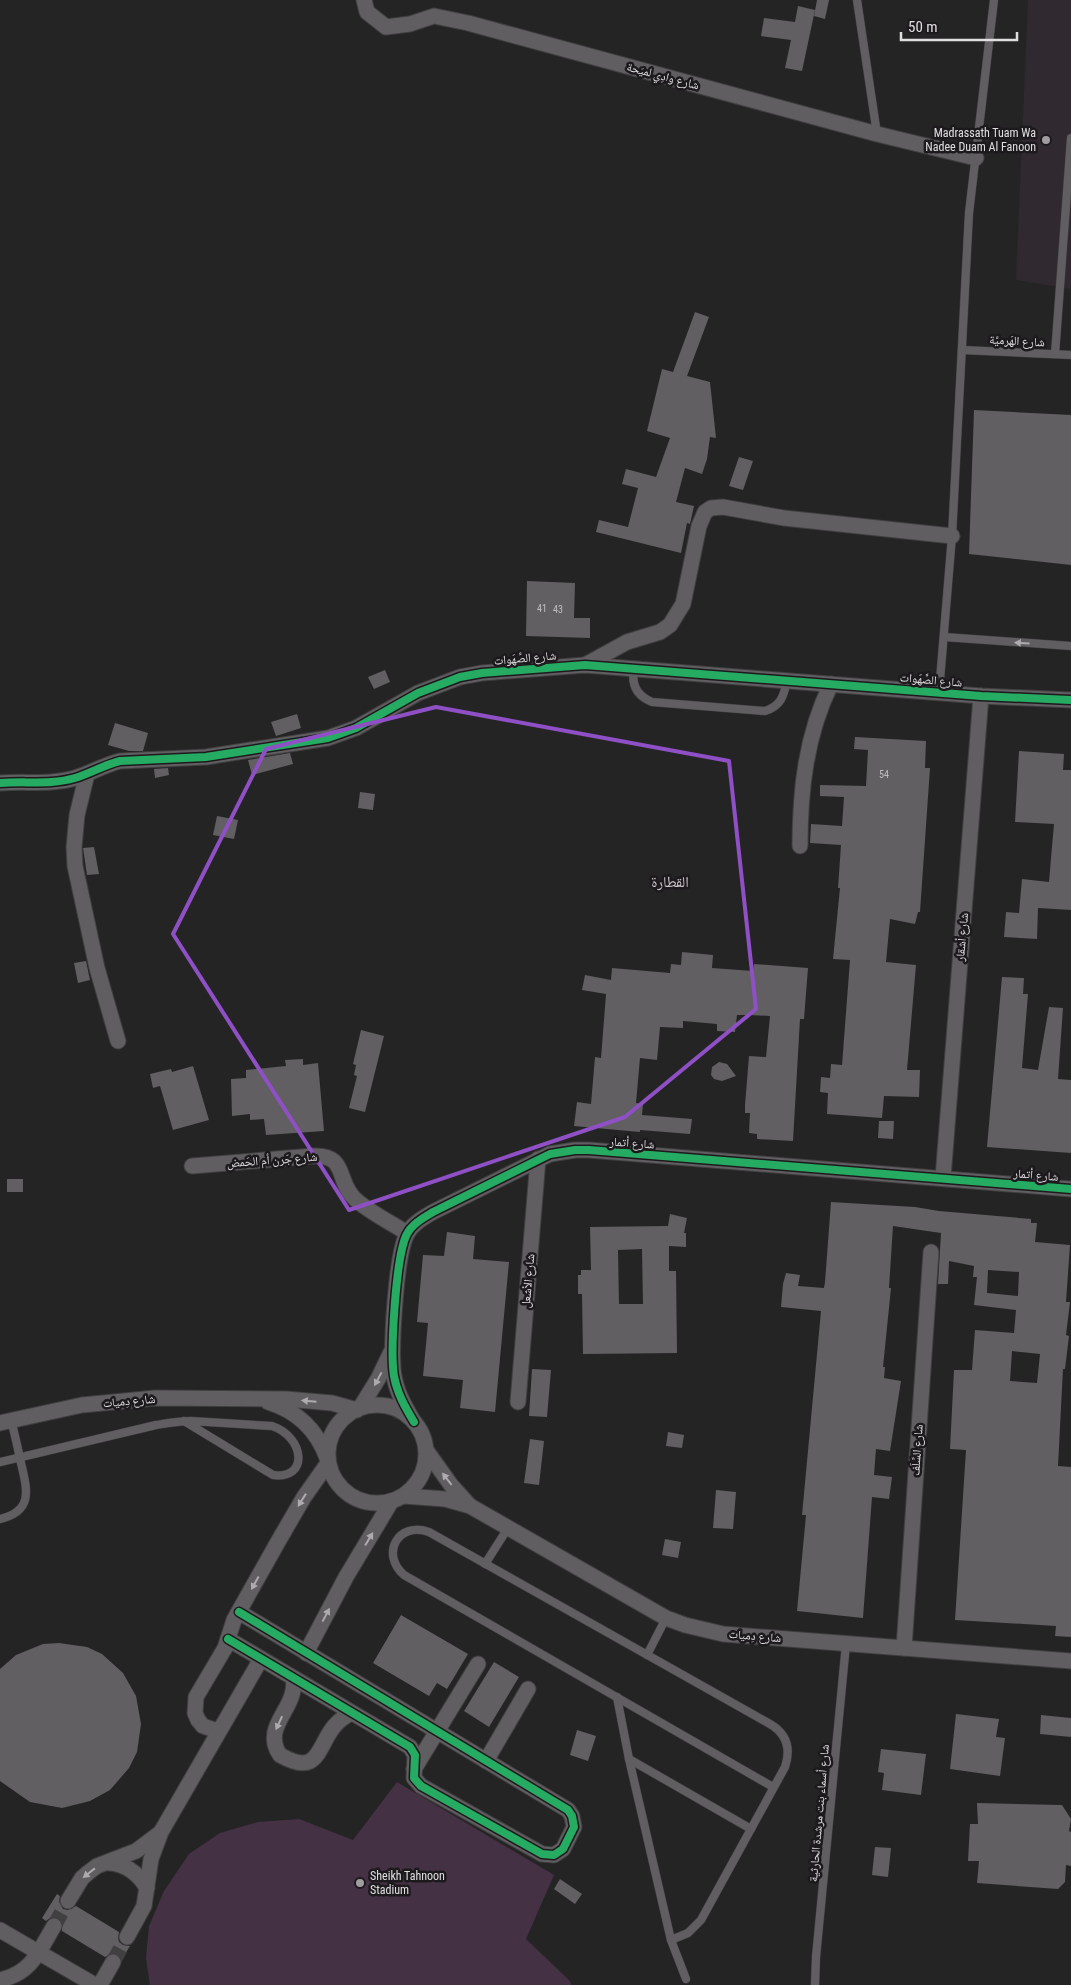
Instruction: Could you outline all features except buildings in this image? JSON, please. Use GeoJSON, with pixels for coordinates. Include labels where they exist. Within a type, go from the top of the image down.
{"type":"FeatureCollection","features":[{"type":"Feature","properties":{"kind":"street","name":"شارع وادِي لميَحة"},"geometry":{"type":"LineString","coordinates":[[364,0],[367,12],[386,27],[410,24],[434,16],[468,23],[877,134],[976,158]]}},
{"type":"Feature","properties":{"kind":"street"},"geometry":{"type":"LineString","coordinates":[[585,665],[627,642],[660,632],[670,625],[678,615],[683,604],[698,526],[705,512],[710,508],[723,507],[784,518],[952,536]]}},
{"type":"Feature","properties":{"kind":"street","name":"شارع الصَّهَوات"},"geometry":{"type":"LineString","coordinates":[[0,783],[61,781],[87,774],[120,761],[206,757],[328,738],[356,728],[418,693],[460,678],[482,673],[585,665],[981,696],[1071,700]]}},
{"type":"Feature","properties":{"kind":"street"},"geometry":{"type":"LineString","coordinates":[[800,846],[802,788],[807,759],[815,720],[831,684]]}},
{"type":"Feature","properties":{"kind":"street","name":"شارع أشقار"},"geometry":{"type":"LineString","coordinates":[[942,1178],[981,696]]}},
{"type":"Feature","properties":{"kind":"street"},"geometry":{"type":"LineString","coordinates":[[87,774],[77,815],[74,847],[75,866],[97,968],[118,1041]]}},
{"type":"Feature","properties":{"kind":"street","name":"شارع أتمار"},"geometry":{"type":"LineString","coordinates":[[407,1233],[419,1220],[433,1212],[538,1159],[550,1154],[576,1150],[1071,1189]]}},
{"type":"Feature","properties":{"kind":"street","name":"شارع جَرن أم الحَمض"},"geometry":{"type":"LineString","coordinates":[[192,1166],[313,1156],[329,1157],[340,1168],[345,1184],[355,1199],[407,1233]]}},
{"type":"Feature","properties":{"kind":"street","name":"شارع الأشعل"},"geometry":{"type":"LineString","coordinates":[[518,1402],[538,1159]]}},
{"type":"Feature","properties":{"kind":"street"},"geometry":{"type":"LineString","coordinates":[[306,1653],[346,1577],[398,1499],[417,1484],[424,1468],[426,1450],[422,1435],[397,1387],[394,1374],[393,1348],[398,1265],[401,1248],[407,1233]]}},
{"type":"Feature","properties":{"kind":"street","name":"شارع السَّلَف"},"geometry":{"type":"LineString","coordinates":[[904,1648],[931,1252]]}},
{"type":"Feature","properties":{"kind":"street"},"geometry":{"type":"LineString","coordinates":[[359,1409],[378,1379],[393,1348]]}},
{"type":"Feature","properties":{"kind":"street","name":"شارع دِميات"},"geometry":{"type":"LineString","coordinates":[[6,1422],[82,1406],[156,1398],[286,1399],[332,1403],[359,1409]]}},
{"type":"Feature","properties":{"kind":"street","name":"شارع دِميات"},"geometry":{"type":"LineString","coordinates":[[260,1399],[290,1411],[303,1420],[323,1445],[328,1462]]}},
{"type":"Feature","properties":{"kind":"street"},"geometry":{"type":"LineString","coordinates":[[398,1499],[378,1504],[364,1502],[351,1497],[340,1488],[333,1476],[328,1462],[329,1444],[334,1430],[344,1418],[359,1409],[375,1405],[389,1407],[403,1412],[414,1422]]}},
{"type":"Feature","properties":{"kind":"street","name":"شارع دِميات"},"geometry":{"type":"LineString","coordinates":[[426,1450],[451,1485],[470,1506]]}},
{"type":"Feature","properties":{"kind":"street"},"geometry":{"type":"LineString","coordinates":[[218,1731],[210,1730],[198,1720],[194,1705],[196,1697],[228,1639],[239,1612],[304,1497],[328,1462]]}},
{"type":"Feature","properties":{"kind":"street","name":"شارع دِميات"},"geometry":{"type":"LineString","coordinates":[[398,1499],[445,1499],[470,1506],[666,1618],[691,1627],[724,1634],[1071,1661]]}},
{"type":"Feature","properties":{"kind":"street"},"geometry":{"type":"LineString","coordinates":[[228,1639],[410,1747],[415,1755],[414,1778],[417,1783],[542,1854],[548,1856],[559,1853],[563,1849],[574,1827],[572,1816],[568,1810],[239,1612]]}},
{"type":"Feature","properties":{"kind":"street"},"geometry":{"type":"LineString","coordinates":[[128,1938],[141,1914],[151,1860],[161,1832],[261,1659]]}},
{"type":"Feature","properties":{"kind":"street"},"geometry":{"type":"LineString","coordinates":[[414,1770],[478,1664]]}},
{"type":"Feature","properties":{"kind":"street"},"geometry":{"type":"LineString","coordinates":[[293,1678],[293,1696],[275,1731],[275,1744],[280,1755],[299,1764],[310,1762],[317,1755],[335,1723],[352,1713]]}},
{"type":"Feature","properties":{"kind":"street"},"geometry":{"type":"LineString","coordinates":[[486,1761],[528,1689]]}},
{"type":"Feature","properties":{"kind":"street"},"geometry":{"type":"LineString","coordinates":[[68,1900],[82,1878],[89,1872],[136,1851],[161,1832]]}},
{"type":"Feature","properties":{"kind":"street"},"geometry":{"type":"LineString","coordinates":[[106,1863],[123,1865],[130,1869],[143,1881],[147,1888]]}},
{"type":"Feature","properties":{"kind":"street"},"geometry":{"type":"LineString","coordinates":[[23,1971],[38,1953],[54,1926]]}},
{"type":"Feature","properties":{"kind":"street"},"geometry":{"type":"LineString","coordinates":[[0,1930],[95,1985]]}},
{"type":"Feature","properties":{"kind":"street"},"geometry":{"type":"LineString","coordinates":[[100,1985],[113,1962]]}},
{"type":"Feature","properties":{"kind":"street"},"geometry":{"type":"LineString","coordinates":[[0,1980],[37,1967],[52,1969],[65,1976],[72,1985]]}},
{"type":"Feature","properties":{"kind":"lane"},"geometry":{"type":"LineString","coordinates":[[857,0],[877,134]]}},
{"type":"Feature","properties":{"kind":"lane"},"geometry":{"type":"LineString","coordinates":[[939,692],[952,536],[969,212],[994,0]]}},
{"type":"Feature","properties":{"kind":"lane"},"geometry":{"type":"LineString","coordinates":[[1055,354],[1071,138]]}},
{"type":"Feature","properties":{"kind":"lane","name":"شارع الهَرميَّة"},"geometry":{"type":"LineString","coordinates":[[962,350],[1071,355]]}},
{"type":"Feature","properties":{"kind":"lane"},"geometry":{"type":"LineString","coordinates":[[944,637],[1071,646]]}},
{"type":"Feature","properties":{"kind":"lane"},"geometry":{"type":"LineString","coordinates":[[634,669],[632,676],[636,690],[652,702],[765,711],[775,707],[782,700],[787,680]]}},
{"type":"Feature","properties":{"kind":"lane"},"geometry":{"type":"LineString","coordinates":[[0,1462],[156,1425],[184,1421],[272,1426],[280,1429],[287,1433],[295,1443],[299,1455],[296,1467],[286,1475],[273,1475],[184,1421]]}},
{"type":"Feature","properties":{"kind":"lane"},"geometry":{"type":"LineString","coordinates":[[0,1519],[15,1513],[24,1502],[27,1490],[19,1456],[6,1422]]}},
{"type":"Feature","properties":{"kind":"lane"},"geometry":{"type":"LineString","coordinates":[[485,1564],[508,1528]]}},
{"type":"Feature","properties":{"kind":"lane"},"geometry":{"type":"LineString","coordinates":[[671,1940],[688,1933],[701,1920],[788,1760],[788,1745],[781,1733],[776,1728],[647,1655],[422,1530],[409,1530],[403,1533],[394,1544],[392,1551],[395,1564],[404,1575],[773,1787]]}},
{"type":"Feature","properties":{"kind":"lane"},"geometry":{"type":"LineString","coordinates":[[647,1655],[666,1618]]}},
{"type":"Feature","properties":{"kind":"lane","name":"شارع أسماء بنت مرشدة الحارثية"},"geometry":{"type":"LineString","coordinates":[[816,1985],[816,1957],[846,1644]]}},
{"type":"Feature","properties":{"kind":"lane"},"geometry":{"type":"LineString","coordinates":[[617,1698],[629,1760],[671,1940],[686,1979]]}},
{"type":"Feature","properties":{"kind":"lane"},"geometry":{"type":"LineString","coordinates":[[629,1760],[751,1829]]}},
{"type":"Feature","properties":{"kind":"highlighted area"},"geometry":{"type":"Polygon","coordinates":[[[436,707],[729,761],[756,1009],[625,1117],[349,1210],[173,934],[266,749],[436,707]]]}},
{"type":"Feature","properties":{"kind":"shaded area","name":"Madrassath Tuam Wa Nadee Duam Al Fanoon"},"geometry":{"type":"Polygon","coordinates":[[[1028,0],[1071,0],[1071,289],[1016,280],[1028,0]]]}},
{"type":"Feature","properties":{"kind":"shaded area","name":"Sheikh Tahnoon Stadium"},"geometry":{"type":"Polygon","coordinates":[[[397,1782],[554,1875],[526,1939],[570,1981],[571,1985],[150,1985],[146,1958],[149,1926],[164,1891],[189,1854],[220,1833],[258,1822],[299,1819],[353,1840],[397,1782]]]}},
{"type":"Feature","properties":{"kind":"tunnel"},"geometry":{"type":"LineString","coordinates":[[54,1926],[68,1901]]}},
{"type":"Feature","properties":{"kind":"tunnel"},"geometry":{"type":"LineString","coordinates":[[113,1962],[127,1937]]}},
{"type":"Feature","properties":{"kind":"cycle path"},"geometry":{"type":"LineString","coordinates":[[0,783],[66,780],[120,761],[206,757],[328,738],[356,728],[418,693],[460,677],[482,673],[585,665],[981,696],[1071,700]]}},
{"type":"Feature","properties":{"kind":"cycle path"},"geometry":{"type":"LineString","coordinates":[[414,1422],[397,1388],[393,1364],[393,1326],[397,1281],[403,1245],[409,1230],[433,1212],[550,1154],[589,1150],[1071,1189]]}},
{"type":"Feature","properties":{"kind":"cycle path"},"geometry":{"type":"LineString","coordinates":[[228,1639],[410,1747],[415,1755],[414,1778],[421,1786],[542,1854],[554,1855],[563,1849],[574,1827],[572,1816],[568,1810],[239,1612]]}},
{"type":"Feature","properties":{"kind":"place","name":"Madrassath Tuam Wa Nadee Duam Al Fanoon"},"geometry":{"type":"Point","coordinates":[1046,140]}},
{"type":"Feature","properties":{"kind":"place","name":"Sheikh Tahnoon Stadium"},"geometry":{"type":"Point","coordinates":[360,1883]}},
{"type":"Feature","properties":{"kind":"district","name":"القطارة"},"geometry":{"type":"Point","coordinates":[670,882]}}]}
